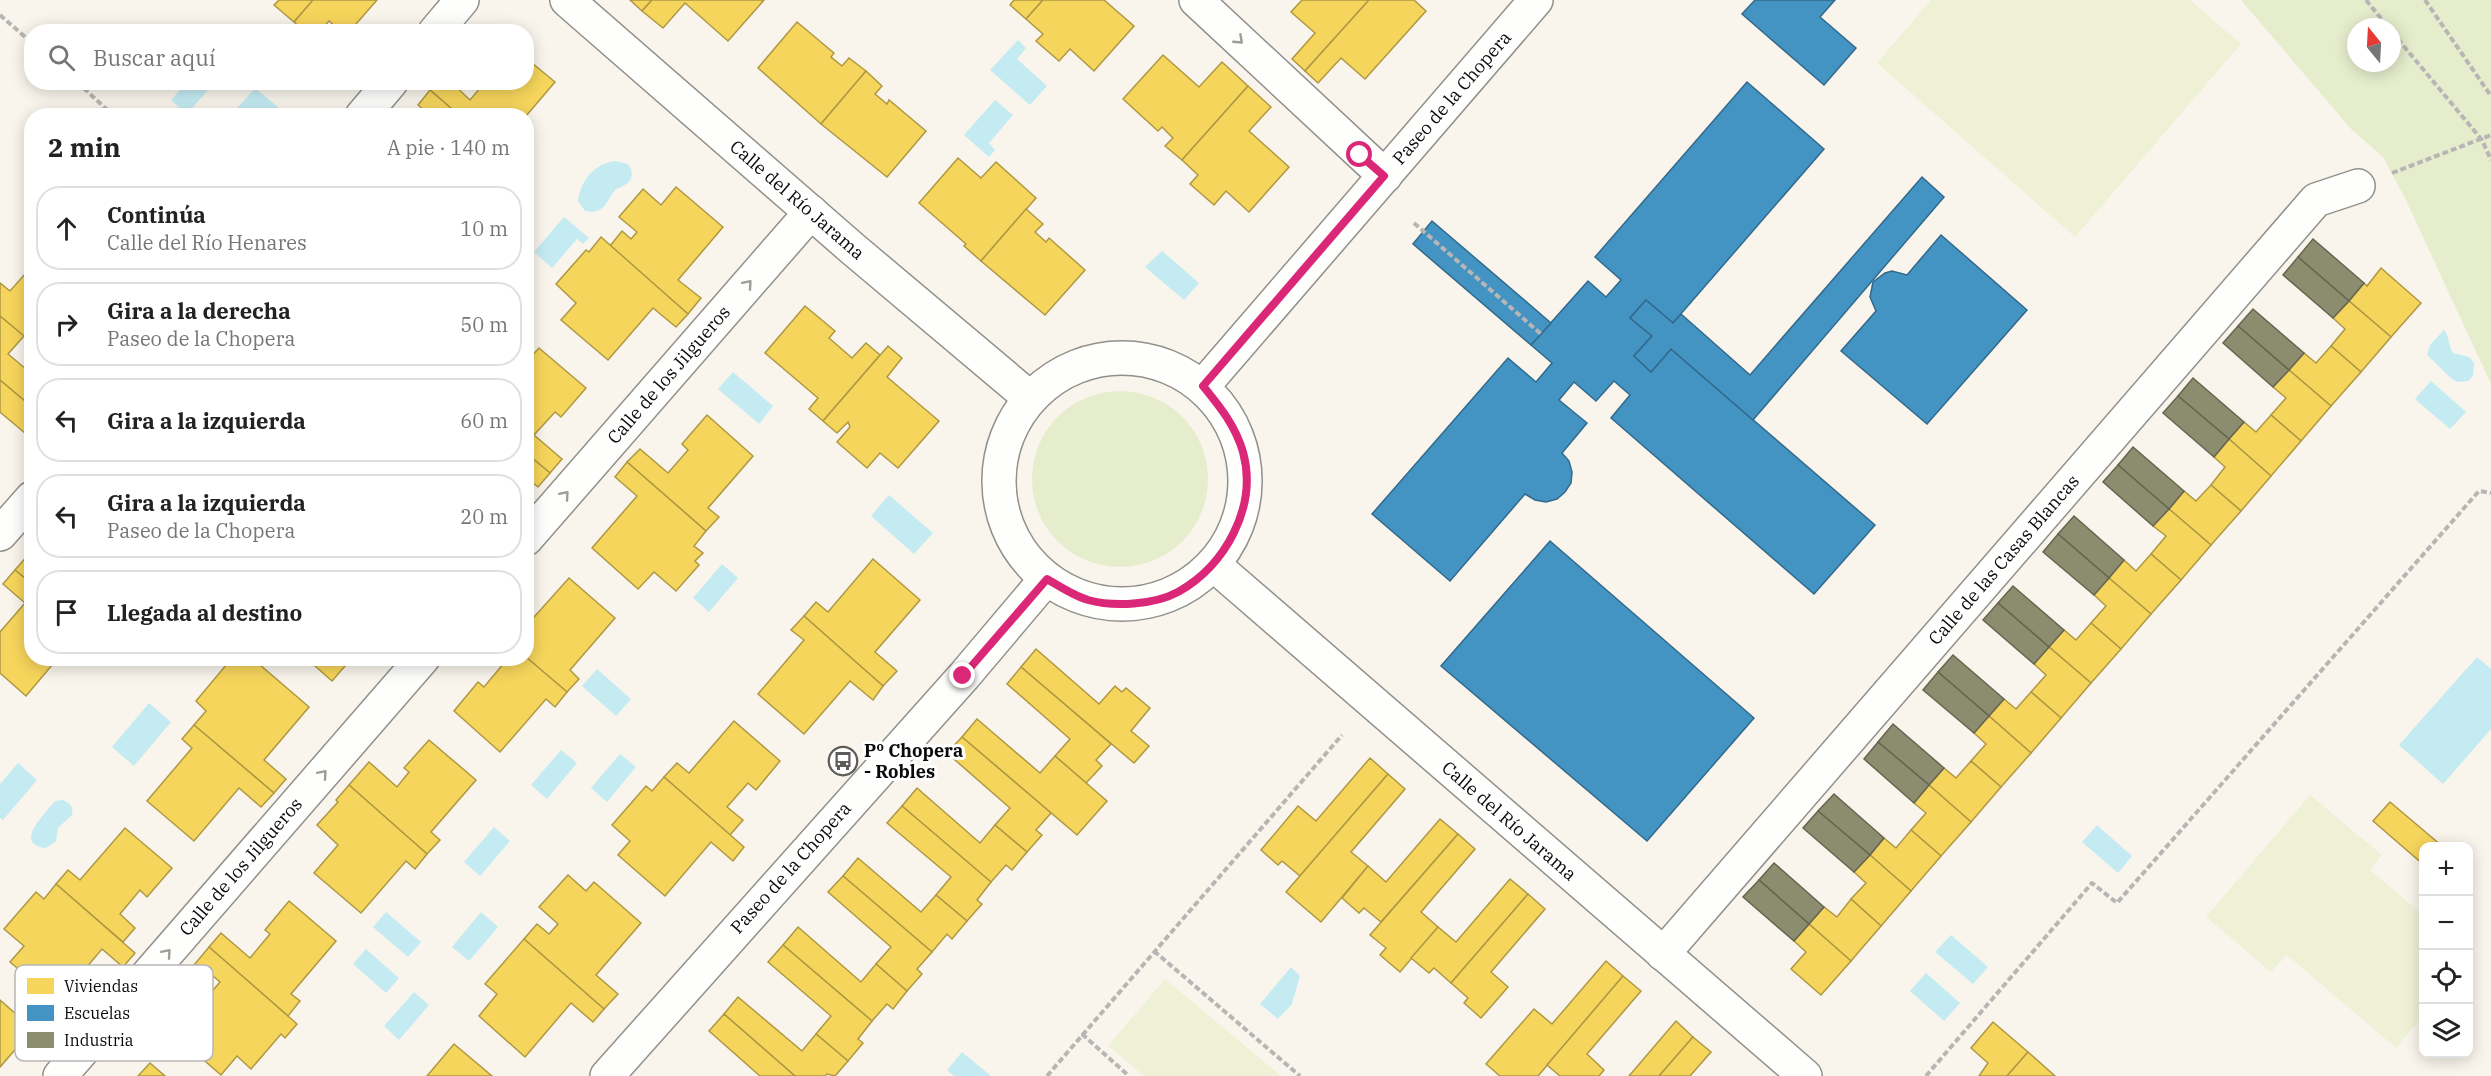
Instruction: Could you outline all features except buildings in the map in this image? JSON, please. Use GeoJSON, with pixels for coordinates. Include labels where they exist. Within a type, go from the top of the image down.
{"type":"FeatureCollection","features":[{"type":"Feature","properties":{"kind":"street"},"geometry":{"type":"LineString","coordinates":[[442,24],[462,0]]}},
{"type":"Feature","properties":{"kind":"street","name":"Calle del Río Jarama"},"geometry":{"type":"LineString","coordinates":[[567,0],[1030,398]]}},
{"type":"Feature","properties":{"kind":"street"},"geometry":{"type":"LineString","coordinates":[[1196,0],[1384,176]]}},
{"type":"Feature","properties":{"kind":"street","name":"Paseo de la Chopera"},"geometry":{"type":"LineString","coordinates":[[1203,386],[1536,0]]}},
{"type":"Feature","properties":{"kind":"street"},"geometry":{"type":"LineString","coordinates":[[369,108],[384,90]]}},
{"type":"Feature","properties":{"kind":"street","name":"Calle de las Casas Blancas"},"geometry":{"type":"LineString","coordinates":[[1663,954],[2316,200],[2358,186]]}},
{"type":"Feature","properties":{"kind":"street","name":"Calle de los Jilgueros"},"geometry":{"type":"LineString","coordinates":[[534,530],[811,212]]}},
{"type":"Feature","properties":{"kind":"street"},"geometry":{"type":"LineString","coordinates":[[1133,358],[1170,367],[1203,386],[1228,416],[1243,454],[1246,494],[1236,532],[1214,565],[1177,592],[1132,605],[1087,600],[1047,579],[1019,550],[1002,513],[998,472],[1008,433],[1030,398],[1059,375],[1095,360],[1133,358]]}},
{"type":"Feature","properties":{"kind":"street"},"geometry":{"type":"LineString","coordinates":[[0,534],[24,507]]}},
{"type":"Feature","properties":{"kind":"street","name":"Calle del Río Jarama"},"geometry":{"type":"LineString","coordinates":[[1214,565],[1805,1076]]}},
{"type":"Feature","properties":{"kind":"street","name":"Paseo de la Chopera"},"geometry":{"type":"LineString","coordinates":[[618,1072],[1047,579]]}},
{"type":"Feature","properties":{"kind":"street","name":"Calle de los Jilgueros"},"geometry":{"type":"LineString","coordinates":[[156,965],[416,666]]}},
{"type":"Feature","properties":{"kind":"street","name":"Calle de los Jilgueros"},"geometry":{"type":"LineString","coordinates":[[60,1076],[73,1061]]}},
{"type":"Feature","properties":{"kind":"path"},"geometry":{"type":"LineString","coordinates":[[2366,0],[2381,18]]}},
{"type":"Feature","properties":{"kind":"path"},"geometry":{"type":"LineString","coordinates":[[2425,0],[2491,96]]}},
{"type":"Feature","properties":{"kind":"path"},"geometry":{"type":"LineString","coordinates":[[0,15],[24,36]]}},
{"type":"Feature","properties":{"kind":"path"},"geometry":{"type":"LineString","coordinates":[[2401,43],[2482,140],[2491,160]]}},
{"type":"Feature","properties":{"kind":"path"},"geometry":{"type":"LineString","coordinates":[[86,90],[105,108]]}},
{"type":"Feature","properties":{"kind":"path"},"geometry":{"type":"LineString","coordinates":[[2358,186],[2491,135]]}},
{"type":"Feature","properties":{"kind":"path"},"geometry":{"type":"LineString","coordinates":[[1414,224],[1541,334]]}},
{"type":"Feature","properties":{"kind":"path"},"geometry":{"type":"LineString","coordinates":[[1926,1076],[2092,883],[2117,903],[2479,491],[2491,493]]}},
{"type":"Feature","properties":{"kind":"path"},"geometry":{"type":"LineString","coordinates":[[1047,1076],[1342,735]]}},
{"type":"Feature","properties":{"kind":"path"},"geometry":{"type":"LineString","coordinates":[[1154,951],[1300,1076]]}},
{"type":"Feature","properties":{"kind":"path"},"geometry":{"type":"LineString","coordinates":[[1082,1034],[1129,1076]]}},
{"type":"Feature","properties":{"kind":"green space"},"geometry":{"type":"Polygon","coordinates":[[[1931,0],[2190,0],[2241,44],[2075,237],[1877,63],[1931,0]]]}},
{"type":"Feature","properties":{"kind":"green space"},"geometry":{"type":"Polygon","coordinates":[[[2241,0],[2491,0],[2491,384],[2404,196],[2383,157],[2351,129],[2241,0]]]}},
{"type":"Feature","properties":{"kind":"green space"},"geometry":{"type":"Polygon","coordinates":[[[1120,391],[1137,392],[1154,397],[1182,417],[1202,445],[1207,462],[1207,496],[1202,513],[1182,541],[1154,561],[1137,566],[1120,567],[1103,566],[1086,561],[1058,541],[1038,513],[1033,496],[1032,479],[1033,462],[1038,445],[1058,417],[1086,397],[1103,392],[1120,391]]]}},
{"type":"Feature","properties":{"kind":"green space"},"geometry":{"type":"Polygon","coordinates":[[[2310,795],[2382,855],[2370,870],[2419,912],[2419,1021],[2396,1048],[2287,955],[2271,972],[2206,917],[2310,795]]]}},
{"type":"Feature","properties":{"kind":"green space"},"geometry":{"type":"Polygon","coordinates":[[[1165,979],[1281,1076],[1144,1076],[1108,1046],[1165,979]]]}},
{"type":"Feature","properties":{"kind":"water"},"geometry":{"type":"Polygon","coordinates":[[[1018,40],[1026,48],[1017,59],[1047,86],[1030,105],[990,70],[1018,40]]]}},
{"type":"Feature","properties":{"kind":"water"},"geometry":{"type":"Polygon","coordinates":[[[180,90],[208,90],[192,108],[180,108],[171,100],[180,90]]]}},
{"type":"Feature","properties":{"kind":"water"},"geometry":{"type":"Polygon","coordinates":[[[253,90],[257,90],[278,107],[277,108],[237,108],[253,90]]]}},
{"type":"Feature","properties":{"kind":"water"},"geometry":{"type":"Polygon","coordinates":[[[995,100],[1013,115],[989,143],[995,150],[989,157],[964,135],[995,100]]]}},
{"type":"Feature","properties":{"kind":"water"},"geometry":{"type":"Polygon","coordinates":[[[615,161],[628,164],[632,177],[628,183],[616,189],[601,209],[592,212],[585,211],[578,201],[585,180],[595,169],[615,161]]]}},
{"type":"Feature","properties":{"kind":"water"},"geometry":{"type":"Polygon","coordinates":[[[564,217],[589,238],[583,244],[577,239],[552,268],[534,252],[564,217]]]}},
{"type":"Feature","properties":{"kind":"water"},"geometry":{"type":"Polygon","coordinates":[[[1162,251],[1199,283],[1184,300],[1145,267],[1162,251]]]}},
{"type":"Feature","properties":{"kind":"water"},"geometry":{"type":"Polygon","coordinates":[[[2444,330],[2453,353],[2469,357],[2474,363],[2473,376],[2468,381],[2457,382],[2452,379],[2427,355],[2430,345],[2444,330]]]}},
{"type":"Feature","properties":{"kind":"water"},"geometry":{"type":"Polygon","coordinates":[[[733,372],[773,406],[759,424],[718,389],[733,372]]]}},
{"type":"Feature","properties":{"kind":"water"},"geometry":{"type":"Polygon","coordinates":[[[2431,381],[2466,412],[2450,429],[2415,399],[2431,381]]]}},
{"type":"Feature","properties":{"kind":"water"},"geometry":{"type":"Polygon","coordinates":[[[889,495],[933,533],[914,554],[871,516],[889,495]]]}},
{"type":"Feature","properties":{"kind":"water"},"geometry":{"type":"Polygon","coordinates":[[[722,564],[738,578],[709,612],[693,598],[722,564]]]}},
{"type":"Feature","properties":{"kind":"water"},"geometry":{"type":"Polygon","coordinates":[[[2477,657],[2491,669],[2491,729],[2443,784],[2399,745],[2477,657]]]}},
{"type":"Feature","properties":{"kind":"water"},"geometry":{"type":"Polygon","coordinates":[[[597,669],[631,699],[616,716],[582,686],[597,669]]]}},
{"type":"Feature","properties":{"kind":"water"},"geometry":{"type":"Polygon","coordinates":[[[149,703],[171,722],[134,766],[112,747],[149,703]]]}},
{"type":"Feature","properties":{"kind":"water"},"geometry":{"type":"Polygon","coordinates":[[[561,750],[577,763],[547,799],[531,785],[561,750]]]}},
{"type":"Feature","properties":{"kind":"water"},"geometry":{"type":"Polygon","coordinates":[[[620,754],[636,767],[607,802],[591,788],[620,754]]]}},
{"type":"Feature","properties":{"kind":"water"},"geometry":{"type":"Polygon","coordinates":[[[18,763],[37,780],[3,820],[0,818],[0,784],[18,763]]]}},
{"type":"Feature","properties":{"kind":"water"},"geometry":{"type":"Polygon","coordinates":[[[63,800],[71,806],[72,815],[58,828],[56,841],[46,848],[36,845],[32,841],[34,828],[55,801],[63,800]]]}},
{"type":"Feature","properties":{"kind":"water"},"geometry":{"type":"Polygon","coordinates":[[[2097,825],[2132,856],[2118,873],[2082,842],[2097,825]]]}},
{"type":"Feature","properties":{"kind":"water"},"geometry":{"type":"Polygon","coordinates":[[[494,827],[510,841],[480,876],[464,862],[494,827]]]}},
{"type":"Feature","properties":{"kind":"water"},"geometry":{"type":"Polygon","coordinates":[[[386,912],[421,942],[408,957],[373,927],[386,912]]]}},
{"type":"Feature","properties":{"kind":"water"},"geometry":{"type":"Polygon","coordinates":[[[481,912],[498,927],[469,961],[452,947],[481,912]]]}},
{"type":"Feature","properties":{"kind":"water"},"geometry":{"type":"Polygon","coordinates":[[[1951,935],[1988,967],[1973,984],[1935,952],[1951,935]]]}},
{"type":"Feature","properties":{"kind":"water"},"geometry":{"type":"Polygon","coordinates":[[[366,949],[399,978],[386,993],[353,964],[366,949]]]}},
{"type":"Feature","properties":{"kind":"water"},"geometry":{"type":"Polygon","coordinates":[[[1291,967],[1300,976],[1292,1004],[1278,1019],[1260,1004],[1291,967]]]}},
{"type":"Feature","properties":{"kind":"water"},"geometry":{"type":"Polygon","coordinates":[[[1926,973],[1960,1003],[1944,1021],[1910,991],[1926,973]]]}},
{"type":"Feature","properties":{"kind":"water"},"geometry":{"type":"Polygon","coordinates":[[[414,992],[429,1005],[399,1040],[384,1026],[414,992]]]}},
{"type":"Feature","properties":{"kind":"water"},"geometry":{"type":"Polygon","coordinates":[[[962,1052],[991,1076],[954,1076],[947,1070],[962,1052]]]}},
{"type":"Feature","properties":{"kind":"place","name":"Pº Chopera - Robles"},"geometry":{"type":"Point","coordinates":[843,761]}},
{"type":"Feature","properties":{"kind":"route"},"geometry":{"type":"LineString","coordinates":[[963,676],[1047,579],[1087,600],[1132,605],[1177,592],[1214,565],[1236,532],[1246,494],[1243,454],[1228,416],[1203,386],[1384,176],[1360,155]]}}]}
